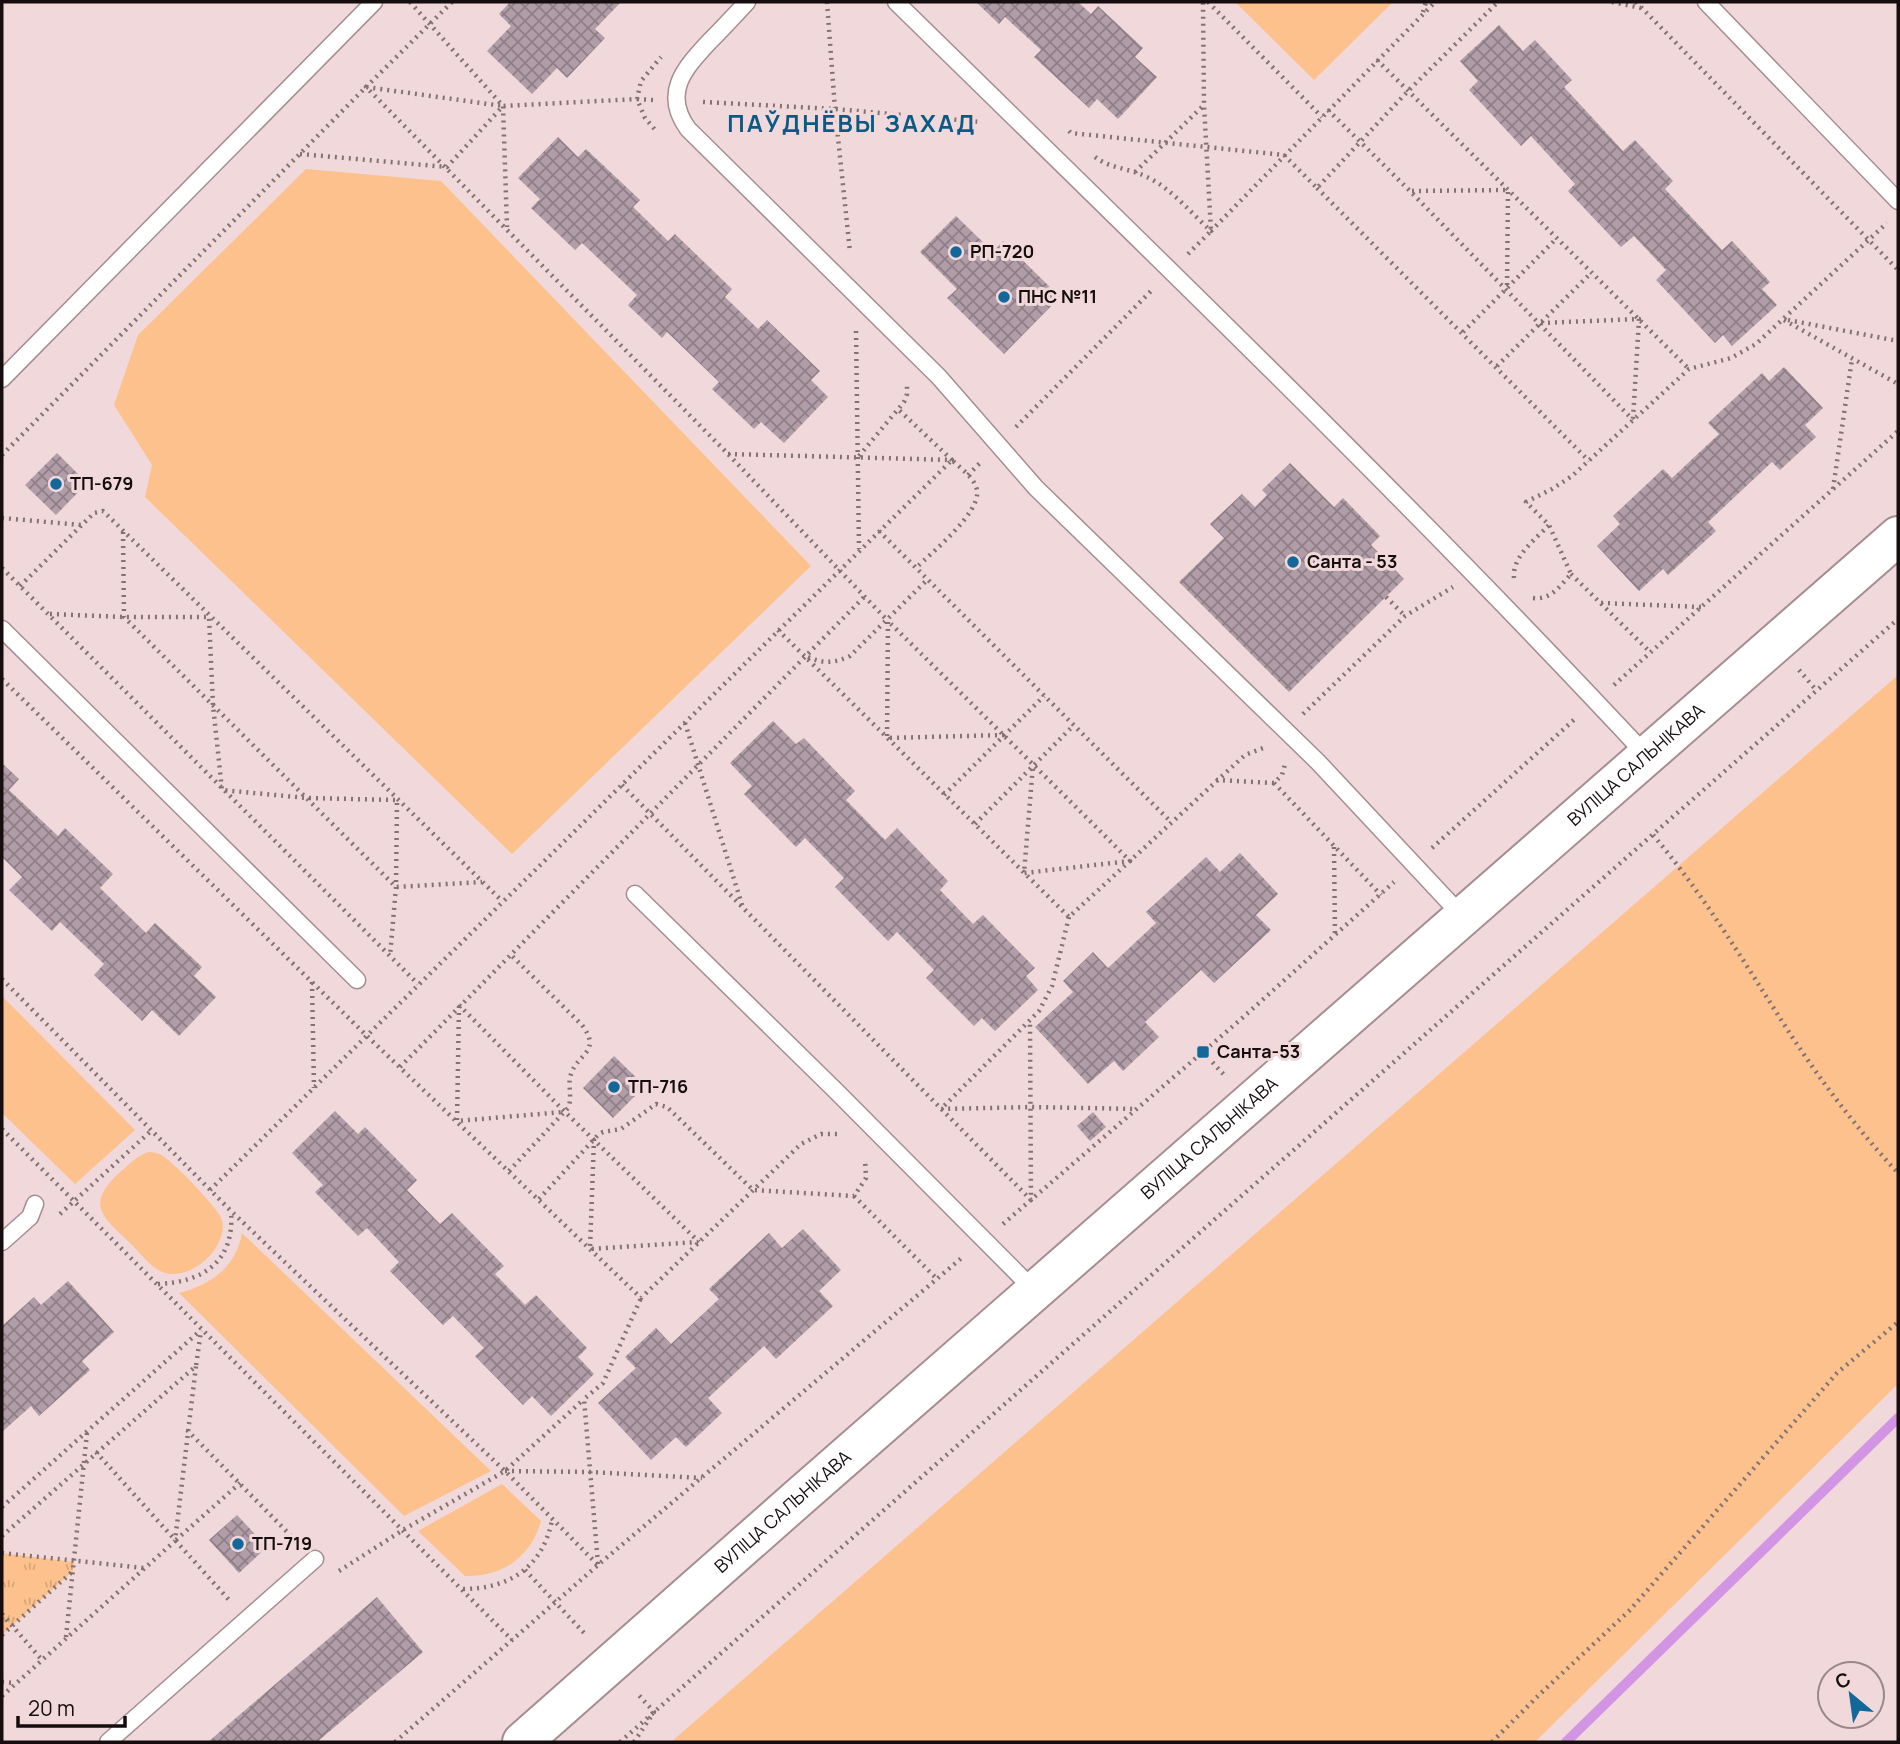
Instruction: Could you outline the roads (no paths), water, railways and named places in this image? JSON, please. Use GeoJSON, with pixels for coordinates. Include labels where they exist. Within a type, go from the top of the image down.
{"type":"FeatureCollection","features":[{"type":"Feature","properties":{"kind":"street","name":"ВУЛІЦА САЛЬНІКАВА"},"geometry":{"type":"LineString","coordinates":[[522,1742],[1898,536]]}},
{"type":"Feature","properties":{"kind":"lane"},"geometry":{"type":"LineString","coordinates":[[2,379],[374,2]]}},
{"type":"Feature","properties":{"kind":"lane"},"geometry":{"type":"LineString","coordinates":[[747,2],[685,68],[676,100],[677,111],[688,129],[854,291],[945,384],[1036,488],[1286,731],[1463,917]]}},
{"type":"Feature","properties":{"kind":"lane"},"geometry":{"type":"LineString","coordinates":[[896,2],[1473,575],[1647,756]]}},
{"type":"Feature","properties":{"kind":"lane"},"geometry":{"type":"LineString","coordinates":[[1706,2],[1898,201]]}},
{"type":"Feature","properties":{"kind":"lane"},"geometry":{"type":"LineString","coordinates":[[2,629],[357,980]]}},
{"type":"Feature","properties":{"kind":"lane"},"geometry":{"type":"LineString","coordinates":[[635,894],[1035,1292]]}},
{"type":"Feature","properties":{"kind":"lane"},"geometry":{"type":"LineString","coordinates":[[2,1242],[30,1217],[35,1203]]}},
{"type":"Feature","properties":{"kind":"lane"},"geometry":{"type":"LineString","coordinates":[[108,1742],[315,1559]]}},
{"type":"Feature","properties":{"kind":"waterway"},"geometry":{"type":"LineString","coordinates":[[1566,1742],[1898,1418]]}},
{"type":"Feature","properties":{"kind":"place","name":"РП-720"},"geometry":{"type":"Point","coordinates":[956,252]}},
{"type":"Feature","properties":{"kind":"place","name":"ПНС №11"},"geometry":{"type":"Point","coordinates":[1004,297]}},
{"type":"Feature","properties":{"kind":"place","name":"ТП-679"},"geometry":{"type":"Point","coordinates":[56,484]}},
{"type":"Feature","properties":{"kind":"place","name":"Санта - 53"},"geometry":{"type":"Point","coordinates":[1293,562]}},
{"type":"Feature","properties":{"kind":"place","name":"Санта-53"},"geometry":{"type":"Point","coordinates":[1203,1052]}},
{"type":"Feature","properties":{"kind":"place","name":"ТП-716"},"geometry":{"type":"Point","coordinates":[614,1087]}},
{"type":"Feature","properties":{"kind":"place","name":"ТП-719"},"geometry":{"type":"Point","coordinates":[238,1544]}},
{"type":"Feature","properties":{"kind":"district","name":"ПАЎДНЁВЫ ЗАХАД"},"geometry":{"type":"Point","coordinates":[852,124]}}]}
